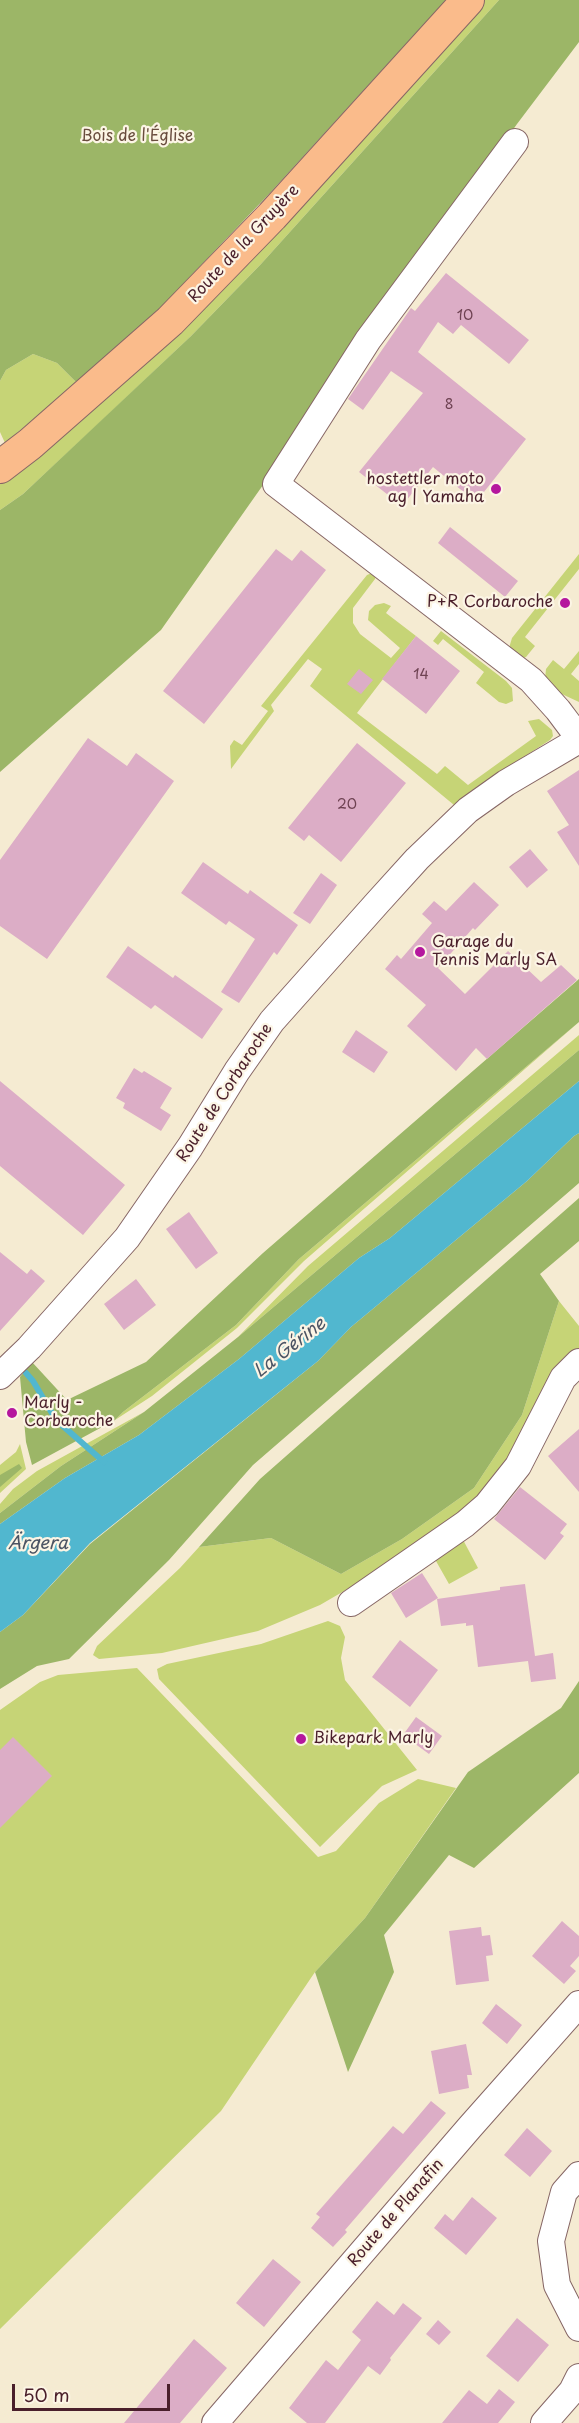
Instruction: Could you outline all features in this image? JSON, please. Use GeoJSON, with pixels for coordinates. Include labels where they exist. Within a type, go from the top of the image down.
{"type":"FeatureCollection","features":[{"type":"Feature","properties":{"kind":"main road","name":"Route de la Gruyère"},"geometry":{"type":"LineString","coordinates":[[0,467],[30,444],[170,321],[272,216],[468,0]]}},
{"type":"Feature","properties":{"kind":"street"},"geometry":{"type":"LineString","coordinates":[[515,142],[368,340],[276,483],[531,680],[558,710],[579,739]]}},
{"type":"Feature","properties":{"kind":"street","name":"Route de Corbaroche"},"geometry":{"type":"LineString","coordinates":[[0,1376],[29,1348],[127,1238],[190,1147],[237,1071],[272,1021],[370,910],[417,859],[468,810],[506,783],[579,739]]}},
{"type":"Feature","properties":{"kind":"street"},"geometry":{"type":"LineString","coordinates":[[351,1603],[465,1524],[487,1505],[518,1466],[563,1378],[579,1362]]}},
{"type":"Feature","properties":{"kind":"street","name":"Route de Planafin"},"geometry":{"type":"LineString","coordinates":[[215,2423],[579,2004]]}},
{"type":"Feature","properties":{"kind":"street"},"geometry":{"type":"LineString","coordinates":[[579,2175],[564,2192],[551,2241],[557,2285],[579,2328]]}},
{"type":"Feature","properties":{"kind":"street"},"geometry":{"type":"LineString","coordinates":[[544,2423],[572,2391],[579,2377]]}},
{"type":"Feature","properties":{"kind":"green space","name":"Bois de l'Église"},"geometry":{"type":"Polygon","coordinates":[[[0,0],[446,0],[269,194],[161,307],[77,383],[57,363],[33,354],[6,370],[0,381],[0,0]]]}},
{"type":"Feature","properties":{"kind":"green space"},"geometry":{"type":"Polygon","coordinates":[[[481,0],[499,0],[261,264],[191,336],[98,424],[23,494],[0,510],[0,480],[481,0]]]}},
{"type":"Feature","properties":{"kind":"green space"},"geometry":{"type":"Polygon","coordinates":[[[499,0],[579,0],[579,42],[517,124],[161,630],[0,772],[0,510],[23,494],[191,336],[261,264],[499,0]]]}},
{"type":"Feature","properties":{"kind":"green space"},"geometry":{"type":"Polygon","coordinates":[[[33,354],[57,363],[77,383],[5,443],[0,432],[0,381],[6,370],[33,354]]]}},
{"type":"Feature","properties":{"kind":"green space"},"geometry":{"type":"Polygon","coordinates":[[[579,554],[579,569],[525,637],[535,646],[526,657],[519,660],[509,648],[512,638],[579,554]]]}},
{"type":"Feature","properties":{"kind":"green space"},"geometry":{"type":"Polygon","coordinates":[[[372,573],[376,575],[375,579],[353,608],[353,623],[360,634],[391,658],[400,648],[368,620],[369,611],[375,605],[384,603],[391,606],[386,613],[416,636],[357,713],[437,774],[445,766],[468,785],[536,736],[528,721],[539,719],[552,730],[553,736],[550,740],[474,789],[454,805],[310,686],[322,669],[308,659],[271,705],[274,711],[231,769],[230,746],[234,740],[242,745],[268,711],[261,706],[367,575],[372,573]]]}},
{"type":"Feature","properties":{"kind":"green space"},"geometry":{"type":"Polygon","coordinates":[[[441,631],[506,681],[512,688],[513,701],[506,704],[499,702],[476,683],[484,672],[443,639],[438,645],[433,641],[441,631]]]}},
{"type":"Feature","properties":{"kind":"green space"},"geometry":{"type":"Polygon","coordinates":[[[579,651],[579,664],[571,674],[579,681],[579,702],[551,689],[545,679],[546,669],[553,660],[564,669],[579,651]]]}},
{"type":"Feature","properties":{"kind":"green space"},"geometry":{"type":"Polygon","coordinates":[[[579,979],[579,1022],[299,1259],[236,1325],[115,1420],[32,1465],[26,1442],[20,1377],[32,1362],[67,1400],[146,1362],[263,1253],[579,979]]]}},
{"type":"Feature","properties":{"kind":"green space"},"geometry":{"type":"Polygon","coordinates":[[[579,1022],[304,1261],[237,1328],[152,1396],[115,1420],[236,1325],[299,1259],[579,1022]]]}},
{"type":"Feature","properties":{"kind":"green space"},"geometry":{"type":"Polygon","coordinates":[[[579,1035],[579,1050],[238,1337],[308,1266],[579,1035]]]}},
{"type":"Feature","properties":{"kind":"green space"},"geometry":{"type":"Polygon","coordinates":[[[579,1050],[579,1081],[390,1238],[359,1258],[239,1359],[139,1435],[65,1478],[0,1524],[0,1513],[61,1466],[144,1412],[238,1337],[579,1050]]]}},
{"type":"Feature","properties":{"kind":"green space"},"geometry":{"type":"Polygon","coordinates":[[[579,1133],[579,1183],[253,1465],[169,1560],[69,1659],[37,1666],[0,1689],[0,1632],[23,1615],[90,1544],[318,1361],[351,1327],[527,1181],[579,1133]]]}},
{"type":"Feature","properties":{"kind":"green space"},"geometry":{"type":"Polygon","coordinates":[[[579,1198],[579,1241],[540,1274],[559,1301],[522,1415],[474,1488],[402,1539],[341,1574],[271,1538],[199,1547],[260,1479],[579,1198]]]}},
{"type":"Feature","properties":{"kind":"green space"},"geometry":{"type":"Polygon","coordinates":[[[559,1301],[579,1326],[579,1349],[569,1354],[511,1463],[480,1502],[411,1552],[320,1605],[258,1631],[162,1653],[99,1659],[93,1655],[97,1646],[180,1568],[199,1547],[271,1538],[341,1574],[402,1539],[474,1488],[522,1415],[559,1301]]]}},
{"type":"Feature","properties":{"kind":"green space"},"geometry":{"type":"Polygon","coordinates":[[[144,1412],[61,1466],[0,1513],[0,1504],[13,1489],[37,1471],[144,1412]]]}},
{"type":"Feature","properties":{"kind":"green space"},"geometry":{"type":"Polygon","coordinates":[[[20,1444],[26,1469],[0,1493],[0,1465],[16,1452],[20,1444]]]}},
{"type":"Feature","properties":{"kind":"green space"},"geometry":{"type":"Polygon","coordinates":[[[19,1464],[22,1468],[0,1487],[0,1475],[19,1464]]]}},
{"type":"Feature","properties":{"kind":"green space"},"geometry":{"type":"Polygon","coordinates":[[[461,1536],[478,1568],[449,1584],[432,1554],[461,1536]]]}},
{"type":"Feature","properties":{"kind":"green space","name":"Bikepark Marly"},"geometry":{"type":"Polygon","coordinates":[[[328,1621],[340,1626],[345,1637],[341,1658],[345,1680],[417,1770],[382,1786],[320,1847],[159,1679],[157,1669],[167,1664],[261,1644],[328,1621]]]}},
{"type":"Feature","properties":{"kind":"green space"},"geometry":{"type":"Polygon","coordinates":[[[137,1668],[318,1857],[336,1851],[379,1803],[418,1779],[456,1788],[365,1918],[315,1972],[221,2111],[0,2329],[0,1710],[40,1682],[58,1675],[137,1668]]]}},
{"type":"Feature","properties":{"kind":"green space"},"geometry":{"type":"Polygon","coordinates":[[[579,1681],[579,1773],[474,1868],[449,1855],[384,1935],[394,1972],[348,2072],[315,1972],[365,1918],[468,1772],[561,1708],[579,1681]]]}},
{"type":"Feature","properties":{"kind":"water","name":"Ärgera"},"geometry":{"type":"Polygon","coordinates":[[[579,1081],[579,1133],[527,1181],[351,1327],[318,1361],[90,1543],[23,1615],[0,1632],[0,1524],[65,1478],[139,1435],[239,1359],[359,1258],[390,1238],[579,1081]]]}},
{"type":"Feature","properties":{"kind":"building"},"geometry":{"type":"Polygon","coordinates":[[[446,273],[529,340],[509,364],[461,325],[453,334],[438,322],[418,352],[526,439],[476,502],[433,467],[402,506],[359,472],[423,393],[391,371],[363,410],[348,399],[411,308],[415,311],[446,273]]]}},
{"type":"Feature","properties":{"kind":"building"},"geometry":{"type":"Polygon","coordinates":[[[450,527],[518,581],[505,597],[438,543],[450,527]]]}},
{"type":"Feature","properties":{"kind":"building"},"geometry":{"type":"Polygon","coordinates":[[[276,549],[292,561],[301,550],[326,570],[204,724],[163,691],[276,549]]]}},
{"type":"Feature","properties":{"kind":"building"},"geometry":{"type":"Polygon","coordinates":[[[416,636],[460,671],[426,714],[382,679],[416,636]]]}},
{"type":"Feature","properties":{"kind":"building"},"geometry":{"type":"Polygon","coordinates":[[[359,669],[373,680],[361,694],[347,684],[359,669]]]}},
{"type":"Feature","properties":{"kind":"building"},"geometry":{"type":"Polygon","coordinates":[[[88,738],[127,766],[136,753],[174,781],[47,959],[0,926],[0,860],[88,738]]]}},
{"type":"Feature","properties":{"kind":"building"},"geometry":{"type":"Polygon","coordinates":[[[357,743],[406,783],[341,862],[309,835],[304,841],[288,828],[357,743]]]}},
{"type":"Feature","properties":{"kind":"building"},"geometry":{"type":"Polygon","coordinates":[[[579,770],[579,866],[557,832],[569,825],[547,791],[579,770]]]}},
{"type":"Feature","properties":{"kind":"building"},"geometry":{"type":"Polygon","coordinates":[[[530,849],[548,870],[527,888],[509,867],[530,849]]]}},
{"type":"Feature","properties":{"kind":"building"},"geometry":{"type":"Polygon","coordinates":[[[203,862],[248,894],[250,890],[298,925],[277,955],[274,952],[239,1003],[221,992],[255,939],[229,921],[226,925],[181,893],[203,862]]]}},
{"type":"Feature","properties":{"kind":"building"},"geometry":{"type":"Polygon","coordinates":[[[321,873],[337,885],[310,924],[293,913],[321,873]]]}},
{"type":"Feature","properties":{"kind":"building"},"geometry":{"type":"Polygon","coordinates":[[[474,882],[499,905],[475,930],[473,928],[438,968],[465,994],[508,951],[541,982],[561,965],[577,980],[487,1059],[476,1048],[456,1071],[407,1026],[426,1005],[385,969],[397,955],[401,959],[432,923],[422,914],[434,901],[446,911],[474,882]]]}},
{"type":"Feature","properties":{"kind":"building"},"geometry":{"type":"Polygon","coordinates":[[[128,946],[173,978],[175,975],[223,1009],[202,1039],[155,1005],[151,1009],[106,977],[128,946]]]}},
{"type":"Feature","properties":{"kind":"building"},"geometry":{"type":"Polygon","coordinates":[[[356,1030],[388,1052],[374,1073],[342,1052],[356,1030]]]}},
{"type":"Feature","properties":{"kind":"building"},"geometry":{"type":"Polygon","coordinates":[[[134,1068],[142,1073],[144,1071],[172,1088],[160,1108],[171,1115],[161,1131],[123,1108],[125,1103],[116,1098],[134,1068]]]}},
{"type":"Feature","properties":{"kind":"building"},"geometry":{"type":"Polygon","coordinates":[[[0,1081],[125,1185],[83,1235],[0,1166],[0,1081]]]}},
{"type":"Feature","properties":{"kind":"building"},"geometry":{"type":"Polygon","coordinates":[[[189,1212],[218,1253],[196,1269],[166,1229],[189,1212]]]}},
{"type":"Feature","properties":{"kind":"building"},"geometry":{"type":"Polygon","coordinates":[[[0,1252],[27,1274],[31,1269],[45,1281],[0,1331],[0,1252]]]}},
{"type":"Feature","properties":{"kind":"building"},"geometry":{"type":"Polygon","coordinates":[[[136,1279],[156,1305],[124,1330],[104,1304],[136,1279]]]}},
{"type":"Feature","properties":{"kind":"building"},"geometry":{"type":"Polygon","coordinates":[[[579,1429],[579,1492],[548,1456],[579,1429]]]}},
{"type":"Feature","properties":{"kind":"building"},"geometry":{"type":"Polygon","coordinates":[[[520,1487],[567,1524],[560,1533],[564,1536],[545,1560],[494,1519],[520,1487]]]}},
{"type":"Feature","properties":{"kind":"building"},"geometry":{"type":"Polygon","coordinates":[[[422,1573],[438,1598],[406,1618],[391,1593],[422,1573]]]}},
{"type":"Feature","properties":{"kind":"building"},"geometry":{"type":"Polygon","coordinates":[[[525,1584],[535,1656],[553,1653],[556,1679],[531,1682],[528,1661],[478,1667],[473,1625],[466,1626],[466,1623],[441,1626],[437,1599],[525,1584]]]}},
{"type":"Feature","properties":{"kind":"building"},"geometry":{"type":"Polygon","coordinates":[[[400,1640],[438,1670],[410,1707],[372,1677],[400,1640]]]}},
{"type":"Feature","properties":{"kind":"building"},"geometry":{"type":"Polygon","coordinates":[[[416,1717],[442,1736],[429,1754],[403,1735],[416,1717]]]}},
{"type":"Feature","properties":{"kind":"building"},"geometry":{"type":"Polygon","coordinates":[[[13,1737],[52,1776],[0,1828],[0,1750],[13,1737]]]}},
{"type":"Feature","properties":{"kind":"building"},"geometry":{"type":"Polygon","coordinates":[[[562,1921],[579,1936],[579,1956],[570,1966],[576,1971],[564,1984],[532,1956],[562,1921]]]}},
{"type":"Feature","properties":{"kind":"building"},"geometry":{"type":"Polygon","coordinates":[[[481,1927],[482,1936],[490,1935],[493,1955],[486,1956],[489,1981],[456,1985],[449,1931],[481,1927]]]}},
{"type":"Feature","properties":{"kind":"building"},"geometry":{"type":"Polygon","coordinates":[[[496,2004],[522,2025],[507,2044],[482,2023],[496,2004]]]}},
{"type":"Feature","properties":{"kind":"building"},"geometry":{"type":"Polygon","coordinates":[[[466,2044],[472,2075],[467,2075],[469,2088],[439,2094],[431,2051],[466,2044]]]}},
{"type":"Feature","properties":{"kind":"building"},"geometry":{"type":"Polygon","coordinates":[[[431,2101],[446,2113],[333,2247],[311,2228],[320,2217],[316,2214],[393,2126],[403,2134],[431,2101]]]}},
{"type":"Feature","properties":{"kind":"building"},"geometry":{"type":"Polygon","coordinates":[[[527,2128],[552,2151],[530,2177],[504,2155],[527,2128]]]}},
{"type":"Feature","properties":{"kind":"building"},"geometry":{"type":"Polygon","coordinates":[[[472,2197],[497,2218],[466,2255],[434,2228],[445,2214],[453,2221],[472,2197]]]}},
{"type":"Feature","properties":{"kind":"building"},"geometry":{"type":"Polygon","coordinates":[[[273,2259],[301,2282],[264,2327],[236,2303],[273,2259]]]}},
{"type":"Feature","properties":{"kind":"building"},"geometry":{"type":"Polygon","coordinates":[[[377,2301],[394,2315],[403,2303],[422,2318],[390,2358],[391,2360],[380,2375],[368,2366],[325,2423],[307,2423],[289,2408],[326,2360],[338,2370],[361,2340],[352,2332],[377,2301]]]}},
{"type":"Feature","properties":{"kind":"building"},"geometry":{"type":"Polygon","coordinates":[[[517,2318],[549,2345],[518,2382],[486,2356],[517,2318]]]}},
{"type":"Feature","properties":{"kind":"building"},"geometry":{"type":"Polygon","coordinates":[[[438,2320],[451,2332],[439,2345],[426,2334],[438,2320]]]}},
{"type":"Feature","properties":{"kind":"building"},"geometry":{"type":"Polygon","coordinates":[[[194,2339],[227,2368],[180,2423],[124,2423],[194,2339]]]}},
{"type":"Feature","properties":{"kind":"building"},"geometry":{"type":"Polygon","coordinates":[[[499,2389],[515,2402],[498,2423],[442,2423],[469,2390],[487,2404],[499,2389]]]}},
{"type":"Feature","properties":{"kind":"waterway"},"geometry":{"type":"LineString","coordinates":[[26,1373],[56,1420],[104,1462]]}},
{"type":"Feature","properties":{"kind":"place","name":"hostettler moto ag | Yamaha"},"geometry":{"type":"Point","coordinates":[496,489]}},
{"type":"Feature","properties":{"kind":"place","name":"P+R Corbaroche"},"geometry":{"type":"Point","coordinates":[565,603]}},
{"type":"Feature","properties":{"kind":"place","name":"Garage du Tennis Marly SA"},"geometry":{"type":"Point","coordinates":[420,952]}},
{"type":"Feature","properties":{"kind":"place","name":"Marly - Corbaroche"},"geometry":{"type":"Point","coordinates":[12,1413]}},
{"type":"Feature","properties":{"kind":"place","name":"Bikepark Marly"},"geometry":{"type":"Point","coordinates":[301,1739]}},
{"type":"Feature","properties":{"kind":"water label","name":"La Gérine"},"geometry":{"type":"Point","coordinates":[290,1348]}}]}
